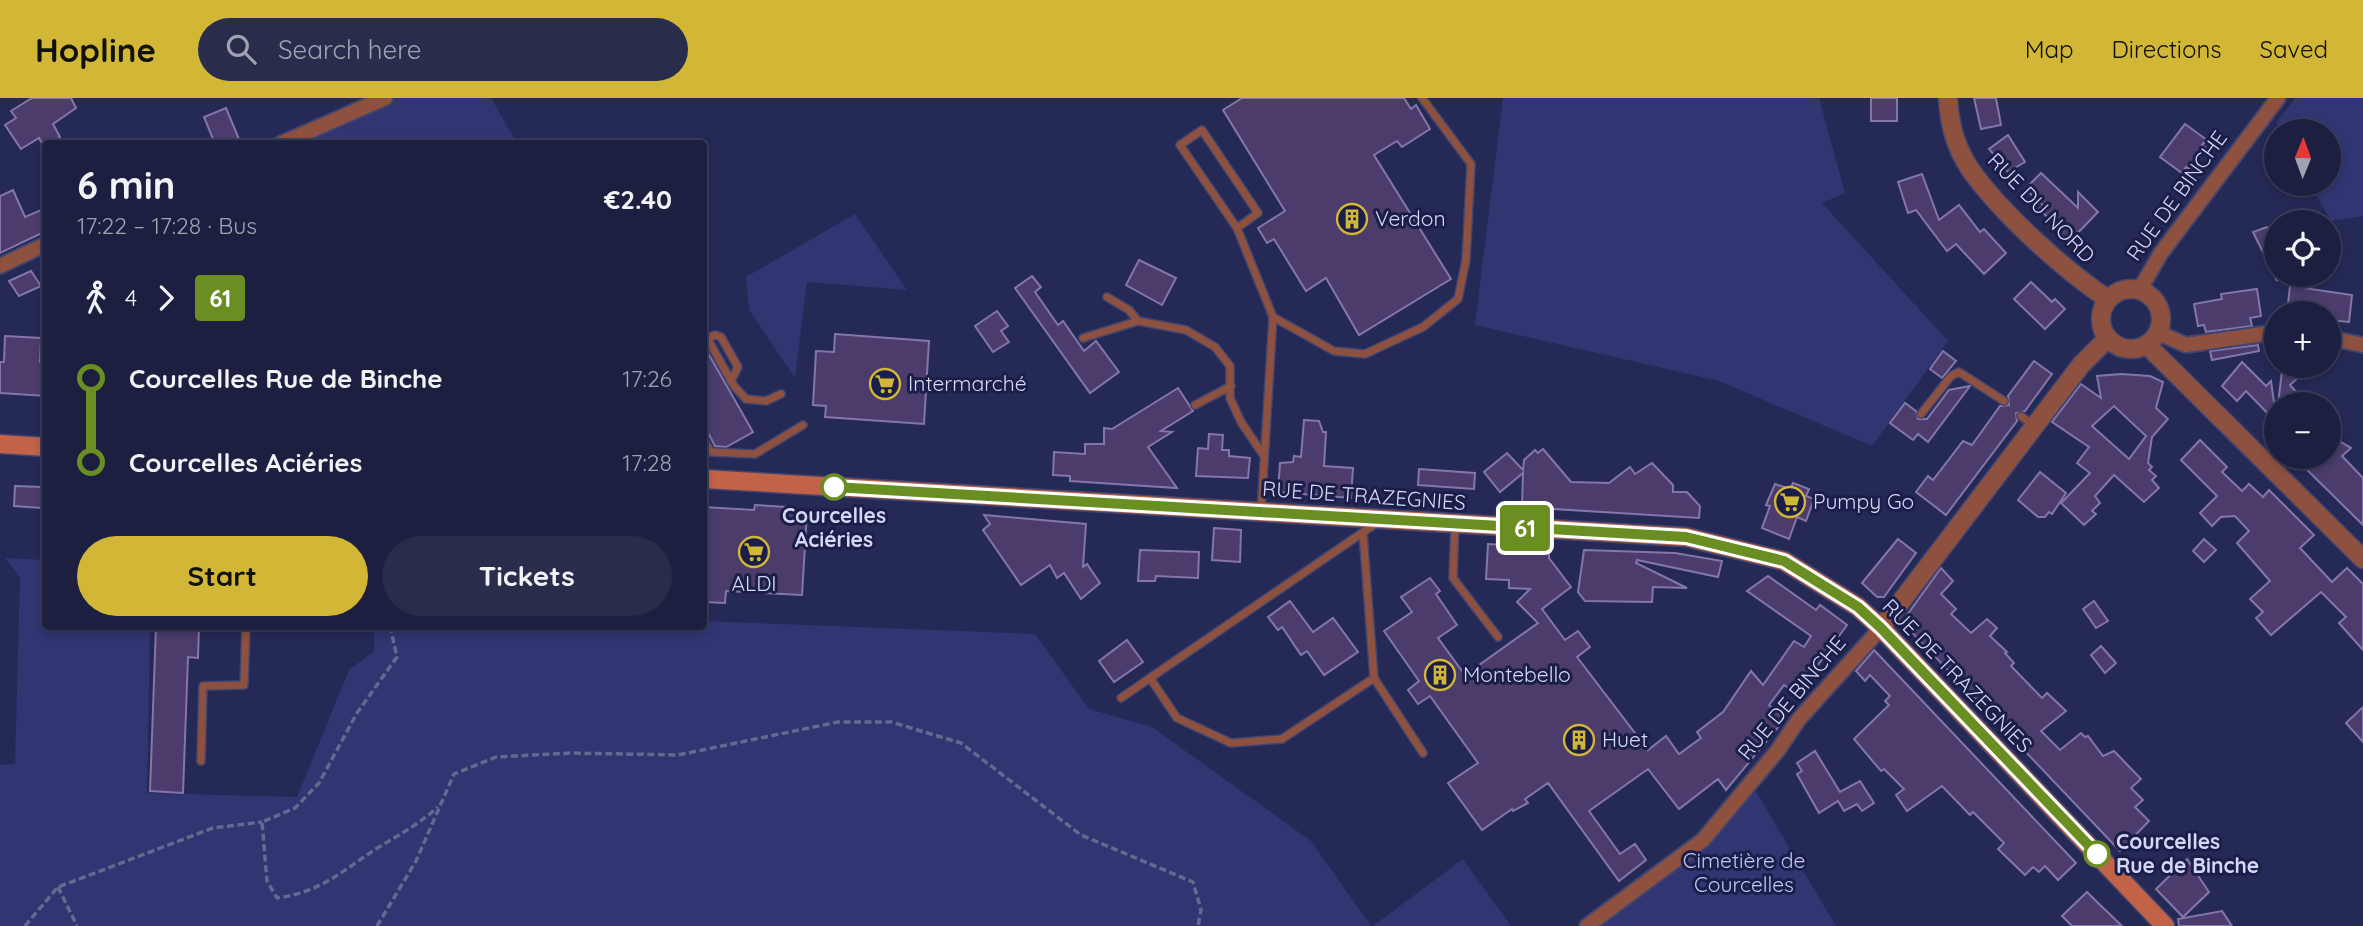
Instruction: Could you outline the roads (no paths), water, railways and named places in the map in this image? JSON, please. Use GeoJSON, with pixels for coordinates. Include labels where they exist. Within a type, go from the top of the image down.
{"type":"FeatureCollection","features":[{"type":"Feature","properties":{"kind":"main road"},"geometry":{"type":"LineString","coordinates":[[0,444],[42,447]]}},
{"type":"Feature","properties":{"kind":"main road","name":"RUE DE TRAZEGNIES"},"geometry":{"type":"LineString","coordinates":[[707,479],[1686,537],[1784,561],[1858,607],[1881,628],[2165,926]]}},
{"type":"Feature","properties":{"kind":"street"},"geometry":{"type":"LineString","coordinates":[[289,140],[386,98]]}},
{"type":"Feature","properties":{"kind":"street","name":"RUE DU NORD"},"geometry":{"type":"LineString","coordinates":[[1948,98],[1949,121],[1970,168],[2016,221],[2081,281],[2106,298]]}},
{"type":"Feature","properties":{"kind":"street","name":"RUE DE BINCHE"},"geometry":{"type":"LineString","coordinates":[[2140,289],[2161,253],[2278,98]]}},
{"type":"Feature","properties":{"kind":"street"},"geometry":{"type":"LineString","coordinates":[[0,266],[42,246]]}},
{"type":"Feature","properties":{"kind":"street"},"geometry":{"type":"LineString","coordinates":[[2154,339],[2162,316],[2153,298],[2140,289],[2123,290],[2106,298],[2100,319],[2106,339],[2117,347],[2130,350],[2154,339],[2186,345],[2264,334]]}},
{"type":"Feature","properties":{"kind":"street","name":"RUE DE BINCHE"},"geometry":{"type":"LineString","coordinates":[[1587,926],[1703,840],[1778,750],[1799,719],[1881,628],[2027,421],[2106,339]]}},
{"type":"Feature","properties":{"kind":"street"},"geometry":{"type":"LineString","coordinates":[[2154,339],[2363,559]]}},
{"type":"Feature","properties":{"kind":"street"},"geometry":{"type":"LineString","coordinates":[[2341,340],[2363,345]]}},
{"type":"Feature","properties":{"kind":"lane"},"geometry":{"type":"LineString","coordinates":[[1273,317],[1334,351],[1365,354],[1423,327],[1458,299],[1466,260],[1472,164],[1422,98]]}},
{"type":"Feature","properties":{"kind":"lane"},"geometry":{"type":"LineString","coordinates":[[1237,228],[1258,213],[1202,130],[1180,145],[1237,228],[1273,317],[1261,512]]}},
{"type":"Feature","properties":{"kind":"lane"},"geometry":{"type":"LineString","coordinates":[[1107,297],[1129,310],[1138,321]]}},
{"type":"Feature","properties":{"kind":"lane"},"geometry":{"type":"LineString","coordinates":[[1083,338],[1138,321],[1186,330],[1215,347],[1230,366],[1230,397],[1241,422],[1264,456]]}},
{"type":"Feature","properties":{"kind":"lane"},"geometry":{"type":"LineString","coordinates":[[707,339],[721,337],[738,367],[731,381]]}},
{"type":"Feature","properties":{"kind":"lane"},"geometry":{"type":"LineString","coordinates":[[707,342],[731,381],[746,399],[766,401],[780,394]]}},
{"type":"Feature","properties":{"kind":"lane"},"geometry":{"type":"LineString","coordinates":[[1922,414],[1951,376],[1959,372],[2004,401]]}},
{"type":"Feature","properties":{"kind":"lane"},"geometry":{"type":"LineString","coordinates":[[1195,405],[1231,386]]}},
{"type":"Feature","properties":{"kind":"lane"},"geometry":{"type":"LineString","coordinates":[[707,446],[711,452],[755,454],[803,425]]}},
{"type":"Feature","properties":{"kind":"lane"},"geometry":{"type":"LineString","coordinates":[[1121,698],[1382,520]]}},
{"type":"Feature","properties":{"kind":"lane"},"geometry":{"type":"LineString","coordinates":[[1455,525],[1453,578],[1498,637]]}},
{"type":"Feature","properties":{"kind":"lane"},"geometry":{"type":"LineString","coordinates":[[1363,533],[1374,678],[1423,753]]}},
{"type":"Feature","properties":{"kind":"lane"},"geometry":{"type":"LineString","coordinates":[[201,761],[203,686],[244,685],[246,630]]}},
{"type":"Feature","properties":{"kind":"lane"},"geometry":{"type":"LineString","coordinates":[[1150,678],[1177,718],[1231,743],[1282,739],[1374,678]]}},
{"type":"Feature","properties":{"kind":"place","name":"Verdon"},"geometry":{"type":"Point","coordinates":[1352,219]}},
{"type":"Feature","properties":{"kind":"place","name":"Intermarché"},"geometry":{"type":"Point","coordinates":[885,384]}},
{"type":"Feature","properties":{"kind":"place","name":"Courcelles Aciéries"},"geometry":{"type":"Point","coordinates":[834,487]}},
{"type":"Feature","properties":{"kind":"place","name":"Pumpy Go"},"geometry":{"type":"Point","coordinates":[1790,502]}},
{"type":"Feature","properties":{"kind":"place","name":"ALDI"},"geometry":{"type":"Point","coordinates":[754,552]}},
{"type":"Feature","properties":{"kind":"place","name":"Montebello"},"geometry":{"type":"Point","coordinates":[1440,675]}},
{"type":"Feature","properties":{"kind":"place","name":"Huet"},"geometry":{"type":"Point","coordinates":[1579,740]}},
{"type":"Feature","properties":{"kind":"place","name":"Courcelles Rue de Binche"},"geometry":{"type":"Point","coordinates":[2097,854]}},
{"type":"Feature","properties":{"kind":"park label","name":"Cimetière de Courcelles"},"geometry":{"type":"Point","coordinates":[1744,873]}}]}
